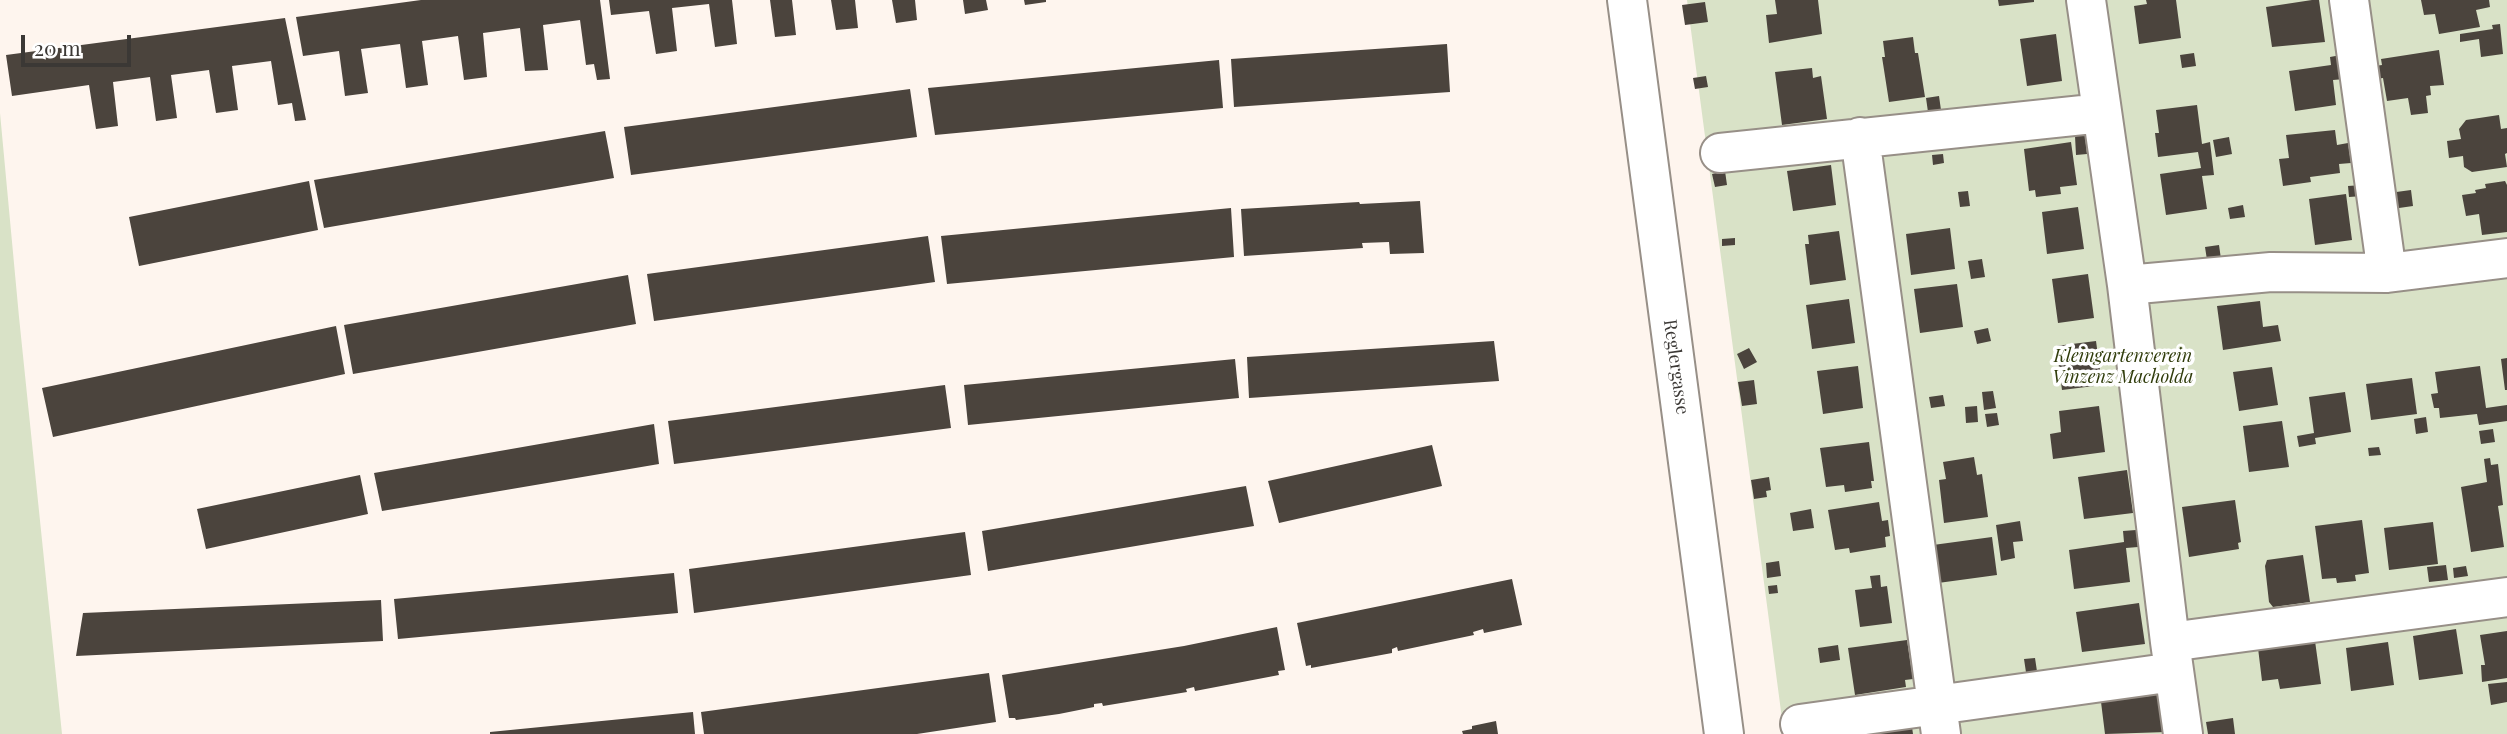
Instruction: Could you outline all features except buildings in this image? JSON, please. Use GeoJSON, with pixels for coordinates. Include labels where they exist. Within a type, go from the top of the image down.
{"type":"FeatureCollection","features":[{"type":"Feature","properties":{"kind":"street","name":"Reglergasse"},"geometry":{"type":"LineString","coordinates":[[1628,0],[1724,734]]}},
{"type":"Feature","properties":{"kind":"street"},"geometry":{"type":"LineString","coordinates":[[2086,0],[2127,285],[2183,734]]}},
{"type":"Feature","properties":{"kind":"street"},"geometry":{"type":"LineString","coordinates":[[2349,0],[2387,273]]}},
{"type":"Feature","properties":{"kind":"street"},"geometry":{"type":"LineString","coordinates":[[1720,153],[2102,113]]}},
{"type":"Feature","properties":{"kind":"street"},"geometry":{"type":"LineString","coordinates":[[1860,137],[1939,720]]}},
{"type":"Feature","properties":{"kind":"street"},"geometry":{"type":"LineString","coordinates":[[2127,285],[2272,271],[2387,273],[2507,258]]}},
{"type":"Feature","properties":{"kind":"street"},"geometry":{"type":"LineString","coordinates":[[1800,724],[1939,720],[2172,657],[2507,597]]}},
{"type":"Feature","properties":{"kind":"green space","name":"Kleingartenverein Vinzenz Macholda"},"geometry":{"type":"Polygon","coordinates":[[[1687,0],[2507,0],[2507,734],[1784,734],[1687,0]]]}},
{"type":"Feature","properties":{"kind":"green space"},"geometry":{"type":"Polygon","coordinates":[[[0,113],[19,317],[62,734],[0,734],[0,113]]]}}]}
